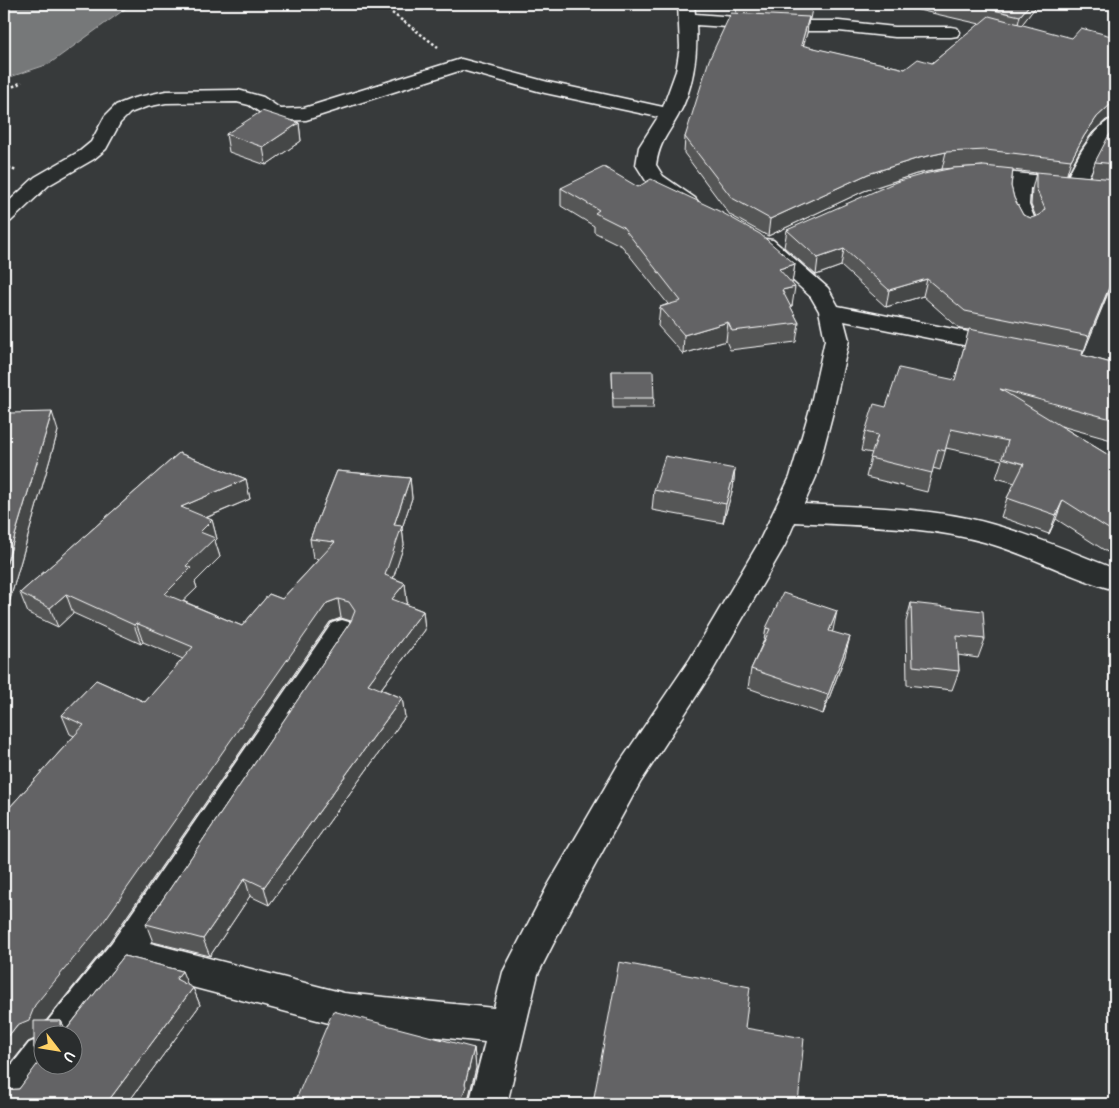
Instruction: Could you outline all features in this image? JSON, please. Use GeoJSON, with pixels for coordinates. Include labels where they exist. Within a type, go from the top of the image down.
{"type":"FeatureCollection","features":[{"type":"Feature","properties":{"kind":"street"},"geometry":{"type":"LineString","coordinates":[[710,214],[665,188],[647,170],[646,157],[649,148],[670,114],[686,71],[689,47],[687,12],[789,26],[839,26],[895,32],[951,32]]}},
{"type":"Feature","properties":{"kind":"street"},"geometry":{"type":"LineString","coordinates":[[4,217],[42,181],[87,155],[99,145],[112,120],[123,109],[166,96],[238,96],[256,100],[277,115],[306,114],[461,64],[545,87],[670,114]]}},
{"type":"Feature","properties":{"kind":"street"},"geometry":{"type":"LineString","coordinates":[[1074,185],[1082,164],[1094,147],[1115,124]]}},
{"type":"Feature","properties":{"kind":"street"},"geometry":{"type":"LineString","coordinates":[[959,175],[995,175],[1055,186],[1099,186]]}},
{"type":"Feature","properties":{"kind":"street"},"geometry":{"type":"LineString","coordinates":[[1022,181],[1017,195],[1019,211],[1027,227]]}},
{"type":"Feature","properties":{"kind":"street"},"geometry":{"type":"LineString","coordinates":[[488,1104],[521,972],[559,898],[629,774],[700,667],[772,545],[803,477],[821,412],[836,340],[830,311],[820,293],[776,242],[742,232]]}},
{"type":"Feature","properties":{"kind":"street"},"geometry":{"type":"LineString","coordinates":[[830,311],[1028,351]]}},
{"type":"Feature","properties":{"kind":"street"},"geometry":{"type":"LineString","coordinates":[[787,512],[946,524],[987,533],[1115,580]]}},
{"type":"Feature","properties":{"kind":"street"},"geometry":{"type":"LineString","coordinates":[[67,1026],[124,953],[342,631]]}},
{"type":"Feature","properties":{"kind":"street"},"geometry":{"type":"LineString","coordinates":[[124,953],[344,1010],[506,1027]]}},
{"type":"Feature","properties":{"kind":"street"},"geometry":{"type":"LineString","coordinates":[[5,1104],[32,1069]]}},
{"type":"Feature","properties":{"kind":"path"},"geometry":{"type":"LineString","coordinates":[[380,4],[441,50]]}},
{"type":"Feature","properties":{"kind":"path"},"geometry":{"type":"LineString","coordinates":[[4,91],[22,82]]}},
{"type":"Feature","properties":{"kind":"shaded area"},"geometry":{"type":"Polygon","coordinates":[[[4,4],[132,4],[49,64],[4,79],[4,4]]]}},
{"type":"Feature","properties":{"kind":"building"},"geometry":{"type":"Polygon","coordinates":[[[966,4],[1030,4],[1020,16],[966,4]]]}},
{"type":"Feature","properties":{"kind":"building"},"geometry":{"type":"Polygon","coordinates":[[[731,13],[809,17],[801,45],[905,69],[918,59],[932,63],[989,16],[1072,38],[1081,28],[1115,37],[1115,102],[1097,117],[1071,160],[986,150],[946,152],[919,158],[868,174],[770,219],[732,198],[685,137],[709,60],[731,13]]]}},
{"type":"Feature","properties":{"kind":"building"},"geometry":{"type":"Polygon","coordinates":[[[262,111],[299,123],[263,147],[226,134],[262,111]]]}},
{"type":"Feature","properties":{"kind":"building"},"geometry":{"type":"Polygon","coordinates":[[[1115,128],[1115,164],[1095,162],[1108,137],[1115,128]]]}},
{"type":"Feature","properties":{"kind":"building"},"geometry":{"type":"Polygon","coordinates":[[[984,166],[1013,169],[1011,186],[1014,198],[1023,215],[1031,218],[1040,215],[1045,209],[1036,188],[1036,172],[1115,179],[1115,273],[1089,336],[965,311],[927,279],[889,290],[844,249],[818,258],[787,230],[896,182],[953,168],[984,166]]]}},
{"type":"Feature","properties":{"kind":"building"},"geometry":{"type":"Polygon","coordinates":[[[604,167],[638,187],[651,179],[721,212],[760,234],[795,264],[779,269],[795,287],[782,290],[799,323],[732,331],[728,322],[684,335],[660,307],[681,301],[623,227],[595,213],[599,210],[561,188],[604,167]]]}},
{"type":"Feature","properties":{"kind":"building"},"geometry":{"type":"Polygon","coordinates":[[[969,329],[1083,351],[1082,355],[1115,364],[1115,420],[1000,389],[1115,459],[1115,533],[1063,500],[1056,515],[1007,498],[1024,464],[1002,458],[1008,441],[951,429],[945,451],[938,449],[932,473],[870,458],[878,435],[865,432],[874,404],[886,407],[899,368],[955,380],[969,329]]]}},
{"type":"Feature","properties":{"kind":"building"},"geometry":{"type":"Polygon","coordinates":[[[612,371],[653,371],[654,398],[613,398],[612,371]]]}},
{"type":"Feature","properties":{"kind":"building"},"geometry":{"type":"Polygon","coordinates":[[[52,412],[4,572],[4,430],[9,413],[52,412]]]}},
{"type":"Feature","properties":{"kind":"building"},"geometry":{"type":"Polygon","coordinates":[[[179,453],[246,479],[181,507],[212,520],[200,532],[215,538],[186,566],[191,568],[165,594],[242,626],[269,594],[282,599],[335,542],[310,539],[337,471],[410,478],[394,525],[402,526],[385,575],[405,583],[392,599],[423,611],[368,684],[402,698],[264,887],[245,878],[203,939],[146,924],[351,621],[355,611],[349,602],[338,599],[327,603],[102,924],[35,1005],[29,1020],[17,1025],[4,1042],[4,805],[10,807],[84,725],[62,715],[96,680],[145,702],[193,647],[136,623],[134,625],[66,594],[50,608],[20,593],[179,453]]]}},
{"type":"Feature","properties":{"kind":"building"},"geometry":{"type":"Polygon","coordinates":[[[665,456],[735,469],[726,504],[654,490],[665,456]]]}},
{"type":"Feature","properties":{"kind":"building"},"geometry":{"type":"Polygon","coordinates":[[[783,593],[837,611],[829,631],[850,637],[828,695],[751,669],[770,629],[766,628],[783,593]]]}},
{"type":"Feature","properties":{"kind":"building"},"geometry":{"type":"Polygon","coordinates":[[[911,603],[983,611],[985,639],[957,636],[959,671],[913,666],[911,603]]]}},
{"type":"Feature","properties":{"kind":"building"},"geometry":{"type":"Polygon","coordinates":[[[124,956],[182,971],[176,979],[193,988],[106,1104],[4,1104],[4,1090],[19,1089],[32,1071],[32,1076],[82,1076],[82,1026],[69,1026],[124,956]]]}},
{"type":"Feature","properties":{"kind":"building"},"geometry":{"type":"Polygon","coordinates":[[[619,962],[750,987],[745,1028],[804,1038],[798,1104],[631,1104],[594,1097],[619,962]]]}},
{"type":"Feature","properties":{"kind":"building"},"geometry":{"type":"Polygon","coordinates":[[[333,1011],[474,1048],[460,1104],[322,1104],[297,1097],[333,1011]]]}},
{"type":"Feature","properties":{"kind":"building"},"geometry":{"type":"Polygon","coordinates":[[[34,1021],[61,1021],[61,1026],[34,1026],[34,1021]]]}}]}
